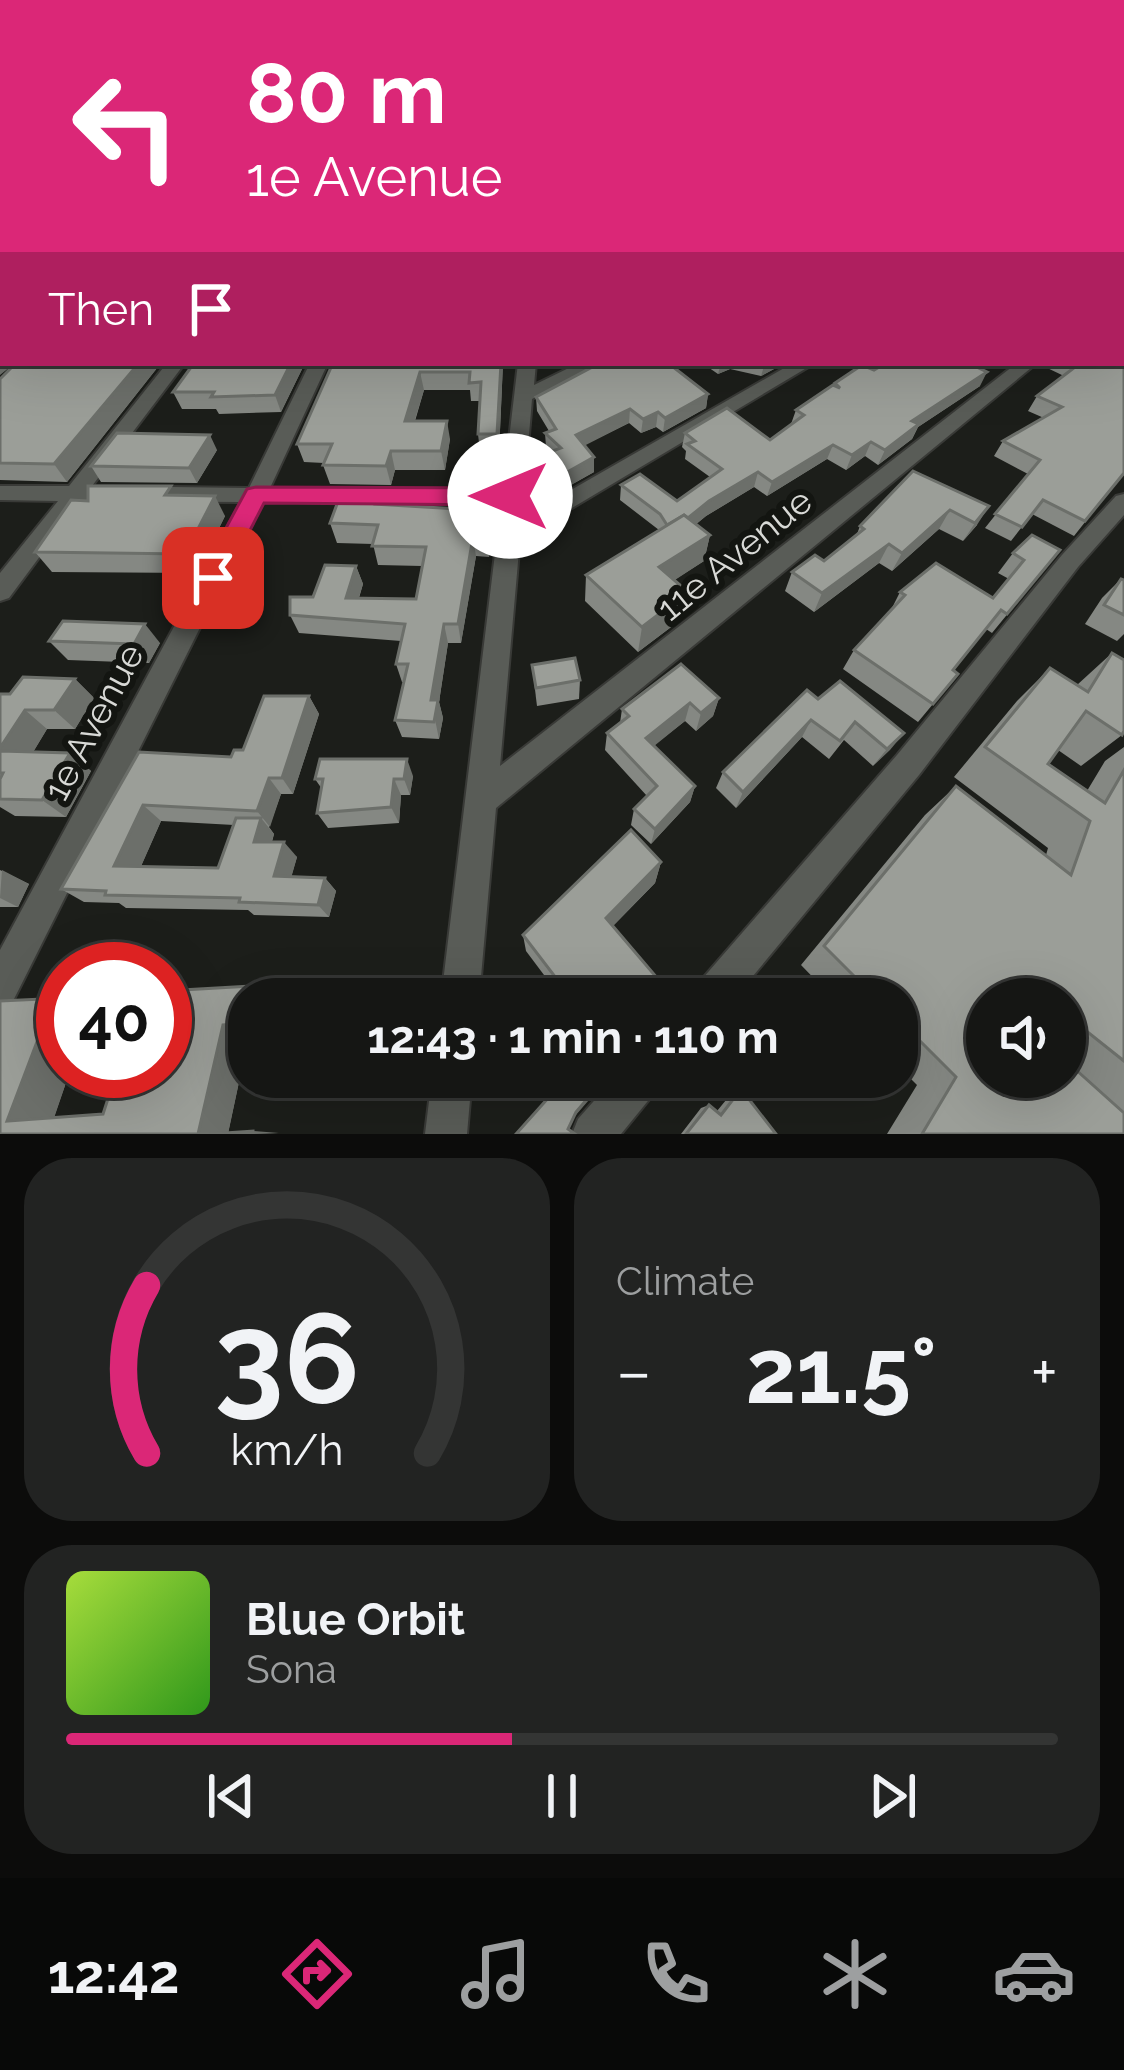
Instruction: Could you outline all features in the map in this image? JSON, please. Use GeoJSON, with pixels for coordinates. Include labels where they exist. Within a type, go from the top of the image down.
{"type":"FeatureCollection","features":[{"type":"Feature","properties":{"kind":"street"},"geometry":{"type":"LineString","coordinates":[[0,591],[174,366]]}},
{"type":"Feature","properties":{"kind":"street","name":"1e Avenue"},"geometry":{"type":"LineString","coordinates":[[0,988],[10,948],[256,495],[318,366]]}},
{"type":"Feature","properties":{"kind":"street"},"geometry":{"type":"LineString","coordinates":[[462,978],[527,366]]}},
{"type":"Feature","properties":{"kind":"street"},"geometry":{"type":"LineString","coordinates":[[523,397],[587,366]]}},
{"type":"Feature","properties":{"kind":"street"},"geometry":{"type":"LineString","coordinates":[[506,537],[801,366]]}},
{"type":"Feature","properties":{"kind":"street","name":"11e Avenue"},"geometry":{"type":"LineString","coordinates":[[483,799],[1024,366]]}},
{"type":"Feature","properties":{"kind":"street"},"geometry":{"type":"LineString","coordinates":[[0,493],[510,496]]}},
{"type":"Feature","properties":{"kind":"street"},"geometry":{"type":"LineString","coordinates":[[727,978],[908,766],[1124,500]]}},
{"type":"Feature","properties":{"kind":"street"},"geometry":{"type":"LineString","coordinates":[[446,1134],[450,1098]]}},
{"type":"Feature","properties":{"kind":"street"},"geometry":{"type":"LineString","coordinates":[[593,1134],[624,1098]]}},
{"type":"Feature","properties":{"kind":"building"},"geometry":{"type":"Polygon","coordinates":[[[13,366],[136,366],[54,464],[0,463],[0,379],[13,366]]]}},
{"type":"Feature","properties":{"kind":"building"},"geometry":{"type":"Polygon","coordinates":[[[192,366],[290,366],[275,395],[211,397],[214,392],[173,392],[192,366]]]}},
{"type":"Feature","properties":{"kind":"building"},"geometry":{"type":"Polygon","coordinates":[[[332,366],[501,366],[497,434],[478,434],[481,382],[469,383],[470,372],[420,372],[405,421],[447,421],[441,451],[391,451],[386,466],[323,465],[332,444],[297,444],[332,366]]]}},
{"type":"Feature","properties":{"kind":"building"},"geometry":{"type":"Polygon","coordinates":[[[594,366],[672,366],[708,394],[665,418],[658,412],[643,419],[630,409],[576,435],[594,457],[562,475],[547,453],[561,448],[545,433],[556,429],[536,397],[594,366]]]}},
{"type":"Feature","properties":{"kind":"building"},"geometry":{"type":"Polygon","coordinates":[[[860,366],[874,370],[881,366],[974,366],[987,372],[912,421],[919,424],[885,450],[871,442],[852,455],[833,445],[772,482],[758,472],[688,518],[684,515],[667,525],[660,514],[621,485],[640,474],[677,501],[722,469],[687,444],[695,441],[685,433],[727,408],[770,440],[804,415],[796,410],[833,385],[840,388],[835,383],[860,366]]]}},
{"type":"Feature","properties":{"kind":"building"},"geometry":{"type":"Polygon","coordinates":[[[1076,366],[1124,366],[1124,473],[1085,521],[1043,500],[1022,527],[995,514],[1040,460],[1003,441],[1062,407],[1037,396],[1076,366]]]}},
{"type":"Feature","properties":{"kind":"building"},"geometry":{"type":"Polygon","coordinates":[[[117,433],[210,435],[189,468],[91,466],[117,433]]]}},
{"type":"Feature","properties":{"kind":"building"},"geometry":{"type":"Polygon","coordinates":[[[913,471],[989,506],[975,523],[950,510],[902,553],[889,544],[822,593],[792,572],[815,555],[824,561],[864,529],[860,526],[913,471]]]}},
{"type":"Feature","properties":{"kind":"building"},"geometry":{"type":"Polygon","coordinates":[[[88,486],[171,486],[165,495],[215,496],[185,554],[35,552],[71,500],[88,501],[88,486]]]}},
{"type":"Feature","properties":{"kind":"building"},"geometry":{"type":"Polygon","coordinates":[[[343,488],[378,488],[375,504],[491,511],[486,538],[473,537],[458,624],[444,624],[431,700],[438,700],[434,722],[395,720],[408,664],[396,664],[405,624],[290,615],[290,597],[313,597],[325,565],[356,566],[346,598],[416,599],[426,547],[372,546],[378,525],[330,523],[343,488]]]}},
{"type":"Feature","properties":{"kind":"building"},"geometry":{"type":"Polygon","coordinates":[[[684,515],[710,535],[659,567],[688,592],[642,627],[586,575],[684,515]]]}},
{"type":"Feature","properties":{"kind":"building"},"geometry":{"type":"Polygon","coordinates":[[[1032,535],[1060,550],[1007,614],[1001,610],[953,670],[958,674],[933,704],[854,650],[905,595],[900,592],[936,563],[993,598],[1024,560],[1013,553],[1032,535]]]}},
{"type":"Feature","properties":{"kind":"building"},"geometry":{"type":"Polygon","coordinates":[[[1124,580],[1124,615],[1104,605],[1124,580]]]}},
{"type":"Feature","properties":{"kind":"building"},"geometry":{"type":"Polygon","coordinates":[[[63,621],[145,624],[134,644],[49,641],[63,621]]]}},
{"type":"Feature","properties":{"kind":"building"},"geometry":{"type":"Polygon","coordinates":[[[1112,653],[1124,660],[1122,735],[1086,711],[1048,764],[1105,803],[1124,770],[1124,1061],[1086,1031],[1086,978],[966,978],[966,1098],[1086,1098],[1086,1079],[1124,1113],[1124,1134],[922,1134],[956,1077],[918,1039],[918,978],[856,978],[824,946],[956,786],[1071,875],[1090,821],[985,747],[1050,668],[1088,692],[1112,653]]]}},
{"type":"Feature","properties":{"kind":"building"},"geometry":{"type":"Polygon","coordinates":[[[575,658],[580,680],[536,688],[532,665],[575,658]]]}},
{"type":"Feature","properties":{"kind":"building"},"geometry":{"type":"Polygon","coordinates":[[[681,664],[719,698],[701,713],[690,703],[646,738],[695,786],[655,829],[634,809],[657,786],[607,733],[629,716],[622,709],[681,664]]]}},
{"type":"Feature","properties":{"kind":"building"},"geometry":{"type":"Polygon","coordinates":[[[23,677],[75,679],[54,710],[25,710],[0,748],[0,694],[10,694],[23,677]]]}},
{"type":"Feature","properties":{"kind":"building"},"geometry":{"type":"Polygon","coordinates":[[[840,681],[904,733],[887,749],[855,722],[840,741],[811,720],[743,792],[723,772],[807,690],[818,699],[840,681]]]}},
{"type":"Feature","properties":{"kind":"building"},"geometry":{"type":"Polygon","coordinates":[[[264,696],[309,696],[282,778],[269,778],[257,811],[143,805],[114,866],[218,868],[236,818],[261,818],[254,842],[284,842],[274,876],[325,878],[318,905],[61,889],[139,752],[231,757],[234,750],[243,750],[264,696]]]}},
{"type":"Feature","properties":{"kind":"building"},"geometry":{"type":"Polygon","coordinates":[[[0,751],[70,753],[42,800],[0,799],[0,751]]]}},
{"type":"Feature","properties":{"kind":"building"},"geometry":{"type":"Polygon","coordinates":[[[320,759],[407,759],[404,779],[394,779],[391,807],[317,813],[323,779],[315,779],[320,759]]]}},
{"type":"Feature","properties":{"kind":"building"},"geometry":{"type":"Polygon","coordinates":[[[631,830],[661,862],[606,918],[657,978],[556,978],[523,935],[631,830]]]}},
{"type":"Feature","properties":{"kind":"building"},"geometry":{"type":"Polygon","coordinates":[[[228,987],[228,1025],[223,1025],[198,1134],[0,1134],[0,1001],[36,999],[36,1045],[7,1121],[103,1114],[108,1098],[192,1098],[192,989],[228,987]]]}},
{"type":"Feature","properties":{"kind":"building"},"geometry":{"type":"Polygon","coordinates":[[[548,1098],[588,1098],[568,1129],[575,1134],[516,1134],[548,1098]]]}},
{"type":"Feature","properties":{"kind":"building"},"geometry":{"type":"Polygon","coordinates":[[[734,1098],[748,1098],[776,1134],[686,1134],[709,1105],[721,1115],[734,1098]]]}},
{"type":"Feature","properties":{"kind":"route"},"geometry":{"type":"LineString","coordinates":[[213,578],[256,495],[510,496]]}}]}
